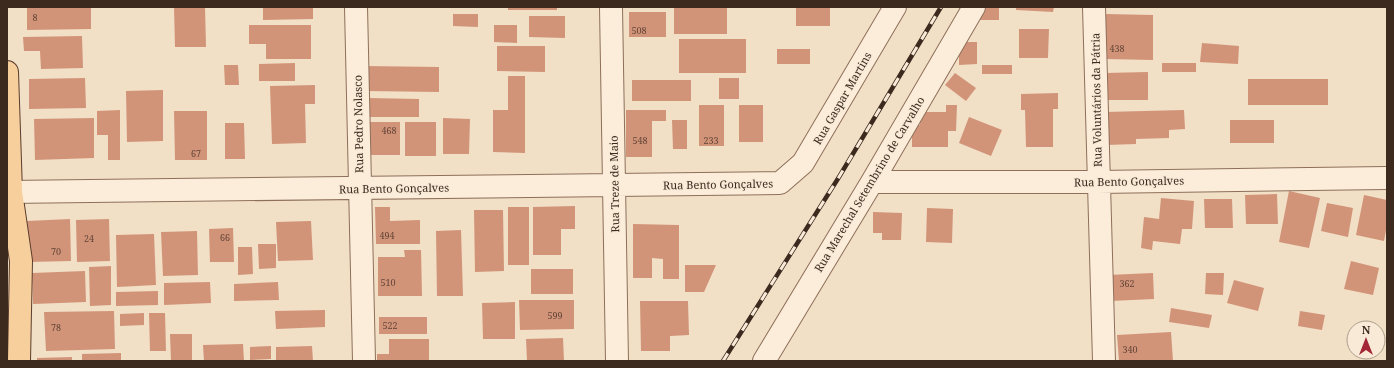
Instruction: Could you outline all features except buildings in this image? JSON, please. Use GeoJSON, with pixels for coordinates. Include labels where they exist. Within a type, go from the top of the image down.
{"type":"FeatureCollection","features":[{"type":"Feature","properties":{"kind":"main road"},"geometry":{"type":"LineString","coordinates":[[7,72],[9,192],[7,217]]}},
{"type":"Feature","properties":{"kind":"main road"},"geometry":{"type":"LineString","coordinates":[[9,192],[21,261],[14,316],[19,361]]}},
{"type":"Feature","properties":{"kind":"street","name":"Rua Pedro Nolasco"},"geometry":{"type":"LineString","coordinates":[[356,7],[364,361]]}},
{"type":"Feature","properties":{"kind":"street","name":"Rua Treze de Maio"},"geometry":{"type":"LineString","coordinates":[[612,7],[617,361]]}},
{"type":"Feature","properties":{"kind":"street","name":"Rua Gaspar Martins"},"geometry":{"type":"LineString","coordinates":[[780,183],[803,163],[895,7]]}},
{"type":"Feature","properties":{"kind":"street","name":"Rua Marechal Setembrino de Carvalho"},"geometry":{"type":"LineString","coordinates":[[764,361],[872,182],[974,7]]}},
{"type":"Feature","properties":{"kind":"street","name":"Rua Voluntários da Pátria"},"geometry":{"type":"LineString","coordinates":[[1094,7],[1104,361]]}},
{"type":"Feature","properties":{"kind":"street","name":"Rua Bento Gonçalves"},"geometry":{"type":"LineString","coordinates":[[872,182],[1098,182],[1387,178]]}},
{"type":"Feature","properties":{"kind":"street","name":"Rua Bento Gonçalves"},"geometry":{"type":"LineString","coordinates":[[9,192],[780,183]]}},
{"type":"Feature","properties":{"kind":"railway"},"geometry":{"type":"LineString","coordinates":[[723,361],[839,177],[941,7]]}}]}
